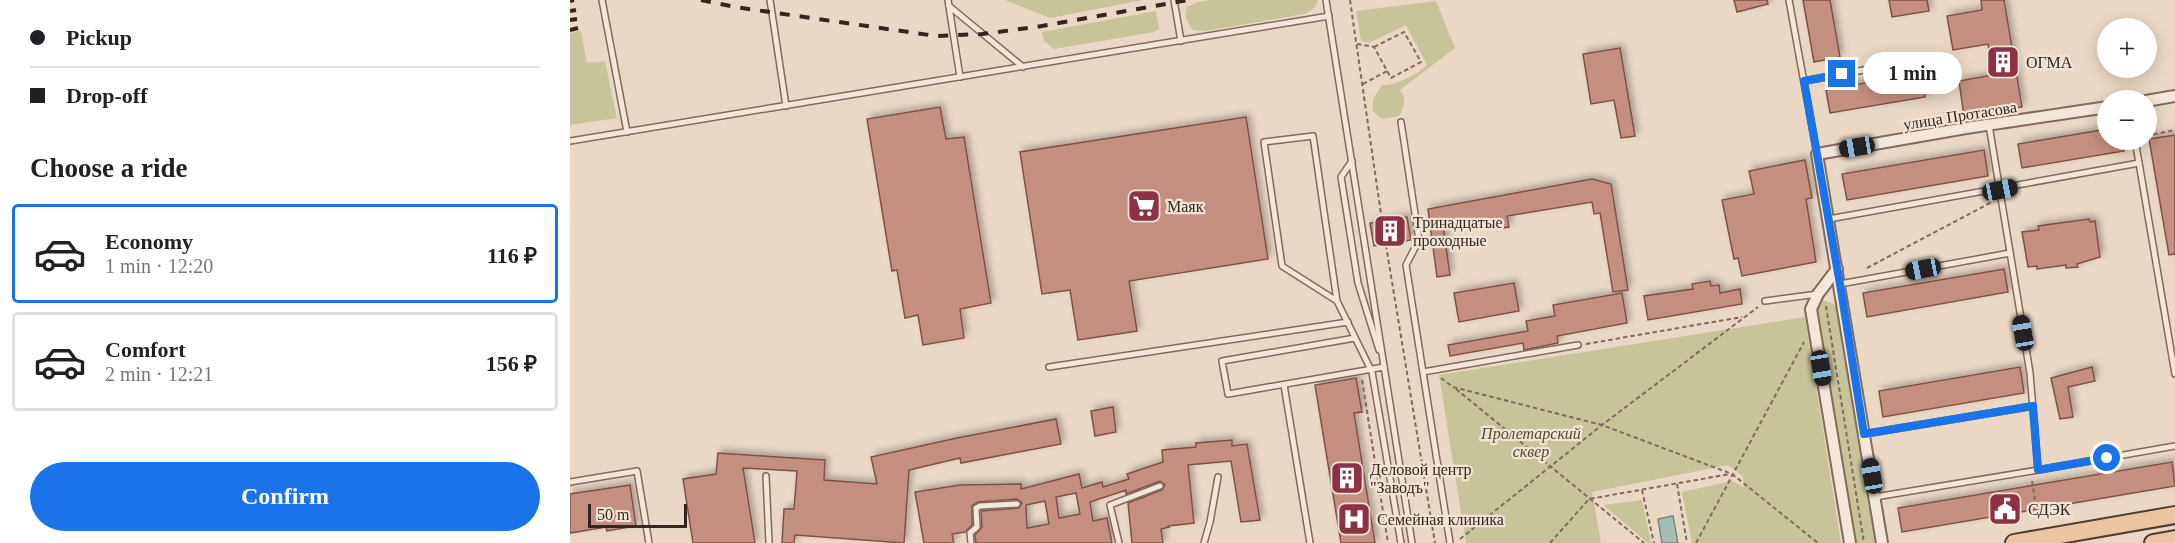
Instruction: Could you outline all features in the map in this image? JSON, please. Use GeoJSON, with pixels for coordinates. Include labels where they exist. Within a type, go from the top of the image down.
{"type":"FeatureCollection","features":[{"type":"Feature","properties":{"kind":"main road"},"geometry":{"type":"LineString","coordinates":[[2014,543],[2175,515]]}},
{"type":"Feature","properties":{"kind":"main road"},"geometry":{"type":"LineString","coordinates":[[2154,543],[2175,539]]}},
{"type":"Feature","properties":{"kind":"street"},"geometry":{"type":"LineString","coordinates":[[2157,99],[2175,96]]}},
{"type":"Feature","properties":{"kind":"street","name":"улица Протасова"},"geometry":{"type":"LineString","coordinates":[[1817,154],[2097,109]]}},
{"type":"Feature","properties":{"kind":"street"},"geometry":{"type":"LineString","coordinates":[[1817,154],[1882,543]]}},
{"type":"Feature","properties":{"kind":"street"},"geometry":{"type":"LineString","coordinates":[[1838,269],[1820,290],[1811,309],[1850,543]]}},
{"type":"Feature","properties":{"kind":"lane"},"geometry":{"type":"LineString","coordinates":[[602,0],[627,132]]}},
{"type":"Feature","properties":{"kind":"lane"},"geometry":{"type":"LineString","coordinates":[[770,0],[786,106]]}},
{"type":"Feature","properties":{"kind":"lane"},"geometry":{"type":"LineString","coordinates":[[1174,0],[1181,40]]}},
{"type":"Feature","properties":{"kind":"lane"},"geometry":{"type":"LineString","coordinates":[[1326,0],[1412,543]]}},
{"type":"Feature","properties":{"kind":"lane"},"geometry":{"type":"LineString","coordinates":[[1789,0],[1817,154]]}},
{"type":"Feature","properties":{"kind":"lane"},"geometry":{"type":"LineString","coordinates":[[948,3],[960,77]]}},
{"type":"Feature","properties":{"kind":"lane"},"geometry":{"type":"LineString","coordinates":[[948,3],[1023,67]]}},
{"type":"Feature","properties":{"kind":"lane"},"geometry":{"type":"LineString","coordinates":[[570,141],[1329,16]]}},
{"type":"Feature","properties":{"kind":"lane"},"geometry":{"type":"LineString","coordinates":[[1804,81],[1923,59]]}},
{"type":"Feature","properties":{"kind":"lane"},"geometry":{"type":"LineString","coordinates":[[1401,122],[1419,240],[1406,265],[1450,543]]}},
{"type":"Feature","properties":{"kind":"lane"},"geometry":{"type":"LineString","coordinates":[[1989,125],[2030,373],[2038,470]]}},
{"type":"Feature","properties":{"kind":"lane"},"geometry":{"type":"LineString","coordinates":[[1337,302],[1281,266],[1264,142],[1313,136],[1337,302],[1372,370],[1401,543]]}},
{"type":"Feature","properties":{"kind":"lane"},"geometry":{"type":"LineString","coordinates":[[2137,150],[2175,374]]}},
{"type":"Feature","properties":{"kind":"lane"},"geometry":{"type":"LineString","coordinates":[[1352,161],[1341,177],[1352,250],[1358,283],[1385,368]]}},
{"type":"Feature","properties":{"kind":"lane"},"geometry":{"type":"LineString","coordinates":[[1829,219],[2000,190],[2139,163]]}},
{"type":"Feature","properties":{"kind":"lane"},"geometry":{"type":"LineString","coordinates":[[1840,284],[2010,253]]}},
{"type":"Feature","properties":{"kind":"lane"},"geometry":{"type":"LineString","coordinates":[[1765,301],[1820,290]]}},
{"type":"Feature","properties":{"kind":"lane"},"geometry":{"type":"LineString","coordinates":[[1049,367],[1348,322]]}},
{"type":"Feature","properties":{"kind":"lane"},"geometry":{"type":"LineString","coordinates":[[1355,338],[1222,361],[1228,394],[1385,368]]}},
{"type":"Feature","properties":{"kind":"lane"},"geometry":{"type":"LineString","coordinates":[[1423,372],[1578,345]]}},
{"type":"Feature","properties":{"kind":"lane"},"geometry":{"type":"LineString","coordinates":[[1284,385],[1310,543]]}},
{"type":"Feature","properties":{"kind":"lane"},"geometry":{"type":"LineString","coordinates":[[1864,434],[2033,406]]}},
{"type":"Feature","properties":{"kind":"lane"},"geometry":{"type":"LineString","coordinates":[[1875,497],[2175,446]]}},
{"type":"Feature","properties":{"kind":"lane"},"geometry":{"type":"LineString","coordinates":[[570,482],[637,471],[649,543]]}},
{"type":"Feature","properties":{"kind":"lane"},"geometry":{"type":"LineString","coordinates":[[766,476],[769,543]]}},
{"type":"Feature","properties":{"kind":"lane"},"geometry":{"type":"LineString","coordinates":[[1204,543],[1218,477]]}},
{"type":"Feature","properties":{"kind":"lane"},"geometry":{"type":"LineString","coordinates":[[1119,543],[1110,505],[1160,486]]}},
{"type":"Feature","properties":{"kind":"lane"},"geometry":{"type":"LineString","coordinates":[[971,543],[970,533],[977,527],[976,508],[1017,504]]}},
{"type":"Feature","properties":{"kind":"path"},"geometry":{"type":"LineString","coordinates":[[1350,0],[1382,221],[1435,543]]}},
{"type":"Feature","properties":{"kind":"path"},"geometry":{"type":"LineString","coordinates":[[1357,44],[1374,47],[1404,32],[1421,62],[1391,78],[1374,47]]}},
{"type":"Feature","properties":{"kind":"path"},"geometry":{"type":"LineString","coordinates":[[1363,84],[1387,72]]}},
{"type":"Feature","properties":{"kind":"path"},"geometry":{"type":"LineString","coordinates":[[2157,134],[2175,130]]}},
{"type":"Feature","properties":{"kind":"path"},"geometry":{"type":"LineString","coordinates":[[1867,268],[2001,197]]}},
{"type":"Feature","properties":{"kind":"path"},"geometry":{"type":"LineString","coordinates":[[1820,290],[1864,543]]}},
{"type":"Feature","properties":{"kind":"path"},"geometry":{"type":"LineString","coordinates":[[1455,543],[1602,424],[1765,301]]}},
{"type":"Feature","properties":{"kind":"path"},"geometry":{"type":"LineString","coordinates":[[1578,345],[1745,316]]}},
{"type":"Feature","properties":{"kind":"path"},"geometry":{"type":"LineString","coordinates":[[1696,543],[1814,324]]}},
{"type":"Feature","properties":{"kind":"path"},"geometry":{"type":"LineString","coordinates":[[1432,371],[1644,543]]}},
{"type":"Feature","properties":{"kind":"path"},"geometry":{"type":"LineString","coordinates":[[1361,372],[1388,543]]}},
{"type":"Feature","properties":{"kind":"path"},"geometry":{"type":"LineString","coordinates":[[1454,387],[1602,424],[1732,474],[1818,543]]}},
{"type":"Feature","properties":{"kind":"path"},"geometry":{"type":"LineString","coordinates":[[2031,471],[2038,519]]}},
{"type":"Feature","properties":{"kind":"path"},"geometry":{"type":"LineString","coordinates":[[1550,543],[1589,499],[1732,474]]}},
{"type":"Feature","properties":{"kind":"path"},"geometry":{"type":"LineString","coordinates":[[1677,484],[1687,543]]}},
{"type":"Feature","properties":{"kind":"path"},"geometry":{"type":"LineString","coordinates":[[1642,489],[1654,543]]}},
{"type":"Feature","properties":{"kind":"green space"},"geometry":{"type":"Polygon","coordinates":[[[1005,0],[1143,0],[1050,18],[1005,0]]]}},
{"type":"Feature","properties":{"kind":"green space"},"geometry":{"type":"Polygon","coordinates":[[[1210,0],[1318,0],[1316,5],[1305,14],[1205,31],[1193,30],[1187,19],[1187,7],[1210,0]]]}},
{"type":"Feature","properties":{"kind":"green space"},"geometry":{"type":"Polygon","coordinates":[[[1436,1],[1455,48],[1400,90],[1404,96],[1404,103],[1399,116],[1382,119],[1373,111],[1373,99],[1382,85],[1406,79],[1427,65],[1406,25],[1369,43],[1361,41],[1356,11],[1436,1]]]}},
{"type":"Feature","properties":{"kind":"green space"},"geometry":{"type":"Polygon","coordinates":[[[1156,11],[1159,29],[1154,32],[1054,49],[1044,41],[1042,32],[1156,11]]]}},
{"type":"Feature","properties":{"kind":"green space"},"geometry":{"type":"Polygon","coordinates":[[[581,31],[587,63],[605,61],[617,118],[570,125],[570,33],[581,31]]]}},
{"type":"Feature","properties":{"kind":"green space"},"geometry":{"type":"Polygon","coordinates":[[[1820,299],[1840,307],[1877,543],[1853,543],[1815,310],[1820,299]]]}},
{"type":"Feature","properties":{"kind":"green space","name":"Пролетарский сквер"},"geometry":{"type":"Polygon","coordinates":[[[1805,317],[1841,543],[1692,543],[1682,492],[1732,481],[1744,487],[1743,476],[1728,465],[1592,492],[1601,543],[1466,543],[1439,375],[1805,317]]]}},
{"type":"Feature","properties":{"kind":"green space"},"geometry":{"type":"Polygon","coordinates":[[[1642,500],[1651,543],[1648,543],[1603,505],[1642,500]]]}},
{"type":"Feature","properties":{"kind":"shaded area"},"geometry":{"type":"Polygon","coordinates":[[[1673,516],[1678,543],[1662,543],[1658,519],[1673,516]]]}},
{"type":"Feature","properties":{"kind":"building"},"geometry":{"type":"Polygon","coordinates":[[[1734,0],[1767,0],[1768,4],[1737,12],[1734,0]]]}},
{"type":"Feature","properties":{"kind":"building"},"geometry":{"type":"Polygon","coordinates":[[[1803,0],[1830,0],[1840,57],[1814,62],[1803,0]]]}},
{"type":"Feature","properties":{"kind":"building"},"geometry":{"type":"Polygon","coordinates":[[[1889,0],[1927,0],[1929,11],[1892,17],[1889,0]]]}},
{"type":"Feature","properties":{"kind":"building","name":"ОГМА"},"geometry":{"type":"Polygon","coordinates":[[[1981,0],[2004,0],[2022,107],[1964,116],[1959,81],[1993,75],[1988,44],[1953,50],[1947,16],[1982,10],[1981,0]]]}},
{"type":"Feature","properties":{"kind":"building"},"geometry":{"type":"Polygon","coordinates":[[[1620,48],[1635,136],[1621,138],[1614,100],[1591,104],[1583,54],[1620,48]]]}},
{"type":"Feature","properties":{"kind":"building"},"geometry":{"type":"Polygon","coordinates":[[[1921,73],[1925,97],[1830,113],[1826,90],[1921,73]]]}},
{"type":"Feature","properties":{"kind":"building"},"geometry":{"type":"Polygon","coordinates":[[[940,107],[946,139],[964,137],[991,303],[960,309],[964,338],[923,345],[918,315],[905,318],[897,270],[892,271],[867,119],[940,107]]]}},
{"type":"Feature","properties":{"kind":"building","name":"Маяк"},"geometry":{"type":"Polygon","coordinates":[[[1246,117],[1268,259],[1129,281],[1137,331],[1078,340],[1070,290],[1042,294],[1020,152],[1246,117]]]}},
{"type":"Feature","properties":{"kind":"building"},"geometry":{"type":"Polygon","coordinates":[[[2097,131],[2097,150],[2124,151],[2022,168],[2018,144],[2097,131]]]}},
{"type":"Feature","properties":{"kind":"building"},"geometry":{"type":"Polygon","coordinates":[[[2175,135],[2175,254],[2169,255],[2151,150],[2157,150],[2157,138],[2175,135]]]}},
{"type":"Feature","properties":{"kind":"building"},"geometry":{"type":"Polygon","coordinates":[[[1984,150],[1988,176],[1847,200],[1842,174],[1984,150]]]}},
{"type":"Feature","properties":{"kind":"building"},"geometry":{"type":"Polygon","coordinates":[[[1805,160],[1812,198],[1806,199],[1816,262],[1742,276],[1738,258],[1734,259],[1722,200],[1754,194],[1749,171],[1805,160]]]}},
{"type":"Feature","properties":{"kind":"building"},"geometry":{"type":"Polygon","coordinates":[[[1592,179],[1611,184],[1628,290],[1613,292],[1600,213],[1594,214],[1592,202],[1507,216],[1509,227],[1495,229],[1493,218],[1443,226],[1450,275],[1437,277],[1428,209],[1592,179]]]}},
{"type":"Feature","properties":{"kind":"building","name":"Тринадцатые проходные"},"geometry":{"type":"Polygon","coordinates":[[[1407,217],[1411,240],[1374,246],[1370,223],[1407,217]]]}},
{"type":"Feature","properties":{"kind":"building"},"geometry":{"type":"Polygon","coordinates":[[[2089,219],[2090,222],[2095,221],[2100,257],[2077,264],[2078,267],[2066,268],[2066,265],[2037,269],[2037,266],[2028,267],[2022,232],[2039,230],[2038,226],[2089,219]]]}},
{"type":"Feature","properties":{"kind":"building"},"geometry":{"type":"Polygon","coordinates":[[[2004,269],[2008,292],[1867,317],[1863,293],[2004,269]]]}},
{"type":"Feature","properties":{"kind":"building"},"geometry":{"type":"Polygon","coordinates":[[[1710,281],[1711,286],[1719,285],[1720,293],[1740,289],[1742,304],[1648,320],[1644,296],[1693,289],[1692,284],[1710,281]]]}},
{"type":"Feature","properties":{"kind":"building"},"geometry":{"type":"Polygon","coordinates":[[[1514,283],[1519,311],[1459,322],[1454,293],[1514,283]]]}},
{"type":"Feature","properties":{"kind":"building"},"geometry":{"type":"Polygon","coordinates":[[[1622,293],[1627,323],[1557,336],[1558,343],[1524,350],[1523,343],[1450,356],[1448,345],[1528,331],[1526,321],[1555,316],[1553,305],[1622,293]]]}},
{"type":"Feature","properties":{"kind":"building"},"geometry":{"type":"Polygon","coordinates":[[[2020,367],[2024,393],[1883,417],[1879,391],[2020,367]]]}},
{"type":"Feature","properties":{"kind":"building"},"geometry":{"type":"Polygon","coordinates":[[[2092,367],[2095,381],[2068,387],[2073,417],[2060,419],[2051,378],[2092,367]]]}},
{"type":"Feature","properties":{"kind":"building","name":"Деловой центр \"Заводъ\""},"geometry":{"type":"Polygon","coordinates":[[[1356,378],[1362,412],[1354,413],[1375,543],[1341,543],[1315,385],[1356,378]]]}},
{"type":"Feature","properties":{"kind":"building"},"geometry":{"type":"Polygon","coordinates":[[[1113,407],[1116,432],[1095,436],[1091,411],[1113,407]]]}},
{"type":"Feature","properties":{"kind":"building"},"geometry":{"type":"Polygon","coordinates":[[[1056,419],[1061,444],[961,463],[960,458],[909,470],[904,543],[795,535],[794,543],[782,543],[784,509],[794,509],[797,471],[743,468],[755,543],[693,543],[683,479],[716,474],[718,453],[825,460],[824,480],[877,484],[871,457],[1056,419]]]}},
{"type":"Feature","properties":{"kind":"building"},"geometry":{"type":"Polygon","coordinates":[[[1232,440],[1232,446],[1247,444],[1260,520],[1241,522],[1231,461],[1188,465],[1194,523],[1161,529],[1163,543],[1132,543],[1128,503],[1162,490],[1165,485],[1160,481],[1126,494],[1126,490],[1090,502],[1093,521],[1107,518],[1112,543],[976,543],[975,535],[982,527],[981,511],[1019,508],[1022,503],[1017,499],[978,502],[972,506],[972,525],[965,532],[952,534],[954,543],[924,543],[915,492],[960,485],[1021,484],[1021,489],[1079,474],[1082,488],[1102,482],[1103,487],[1129,479],[1127,474],[1163,462],[1162,450],[1196,447],[1196,443],[1232,440]],[[1076,493],[1056,497],[1059,518],[1080,514],[1076,493]],[[1045,501],[1026,505],[1027,528],[1049,524],[1045,501]]]}},
{"type":"Feature","properties":{"kind":"building"},"geometry":{"type":"Polygon","coordinates":[[[2172,462],[2175,486],[1902,532],[1898,508],[2172,462]]]}},
{"type":"Feature","properties":{"kind":"building"},"geometry":{"type":"Polygon","coordinates":[[[630,485],[636,526],[607,531],[606,527],[570,533],[570,494],[630,485]]]}},
{"type":"Feature","properties":{"kind":"railway"},"geometry":{"type":"LineString","coordinates":[[570,1],[574,0]]}},
{"type":"Feature","properties":{"kind":"railway"},"geometry":{"type":"LineString","coordinates":[[701,0],[936,36],[982,34],[1036,27],[1188,0]]}},
{"type":"Feature","properties":{"kind":"railway"},"geometry":{"type":"LineString","coordinates":[[570,11],[576,10]]}},
{"type":"Feature","properties":{"kind":"railway"},"geometry":{"type":"LineString","coordinates":[[570,20],[577,19]]}},
{"type":"Feature","properties":{"kind":"railway"},"geometry":{"type":"LineString","coordinates":[[570,30],[578,28]]}},
{"type":"Feature","properties":{"kind":"place","name":"ОГМА"},"geometry":{"type":"Point","coordinates":[2003,62]}},
{"type":"Feature","properties":{"kind":"place","name":"Маяк"},"geometry":{"type":"Point","coordinates":[1144,206]}},
{"type":"Feature","properties":{"kind":"place","name":"Тринадцатые проходные"},"geometry":{"type":"Point","coordinates":[1390,231]}},
{"type":"Feature","properties":{"kind":"place","name":"Деловой центр \"Заводъ\""},"geometry":{"type":"Point","coordinates":[1347,478]}},
{"type":"Feature","properties":{"kind":"place","name":"СДЭК"},"geometry":{"type":"Point","coordinates":[2005,509]}},
{"type":"Feature","properties":{"kind":"place","name":"Семейная клиника"},"geometry":{"type":"Point","coordinates":[1354,519]}},
{"type":"Feature","properties":{"kind":"route"},"geometry":{"type":"LineString","coordinates":[[1842,74],[1804,81],[1864,434],[2033,406],[2038,470],[2107,458]]}}]}
